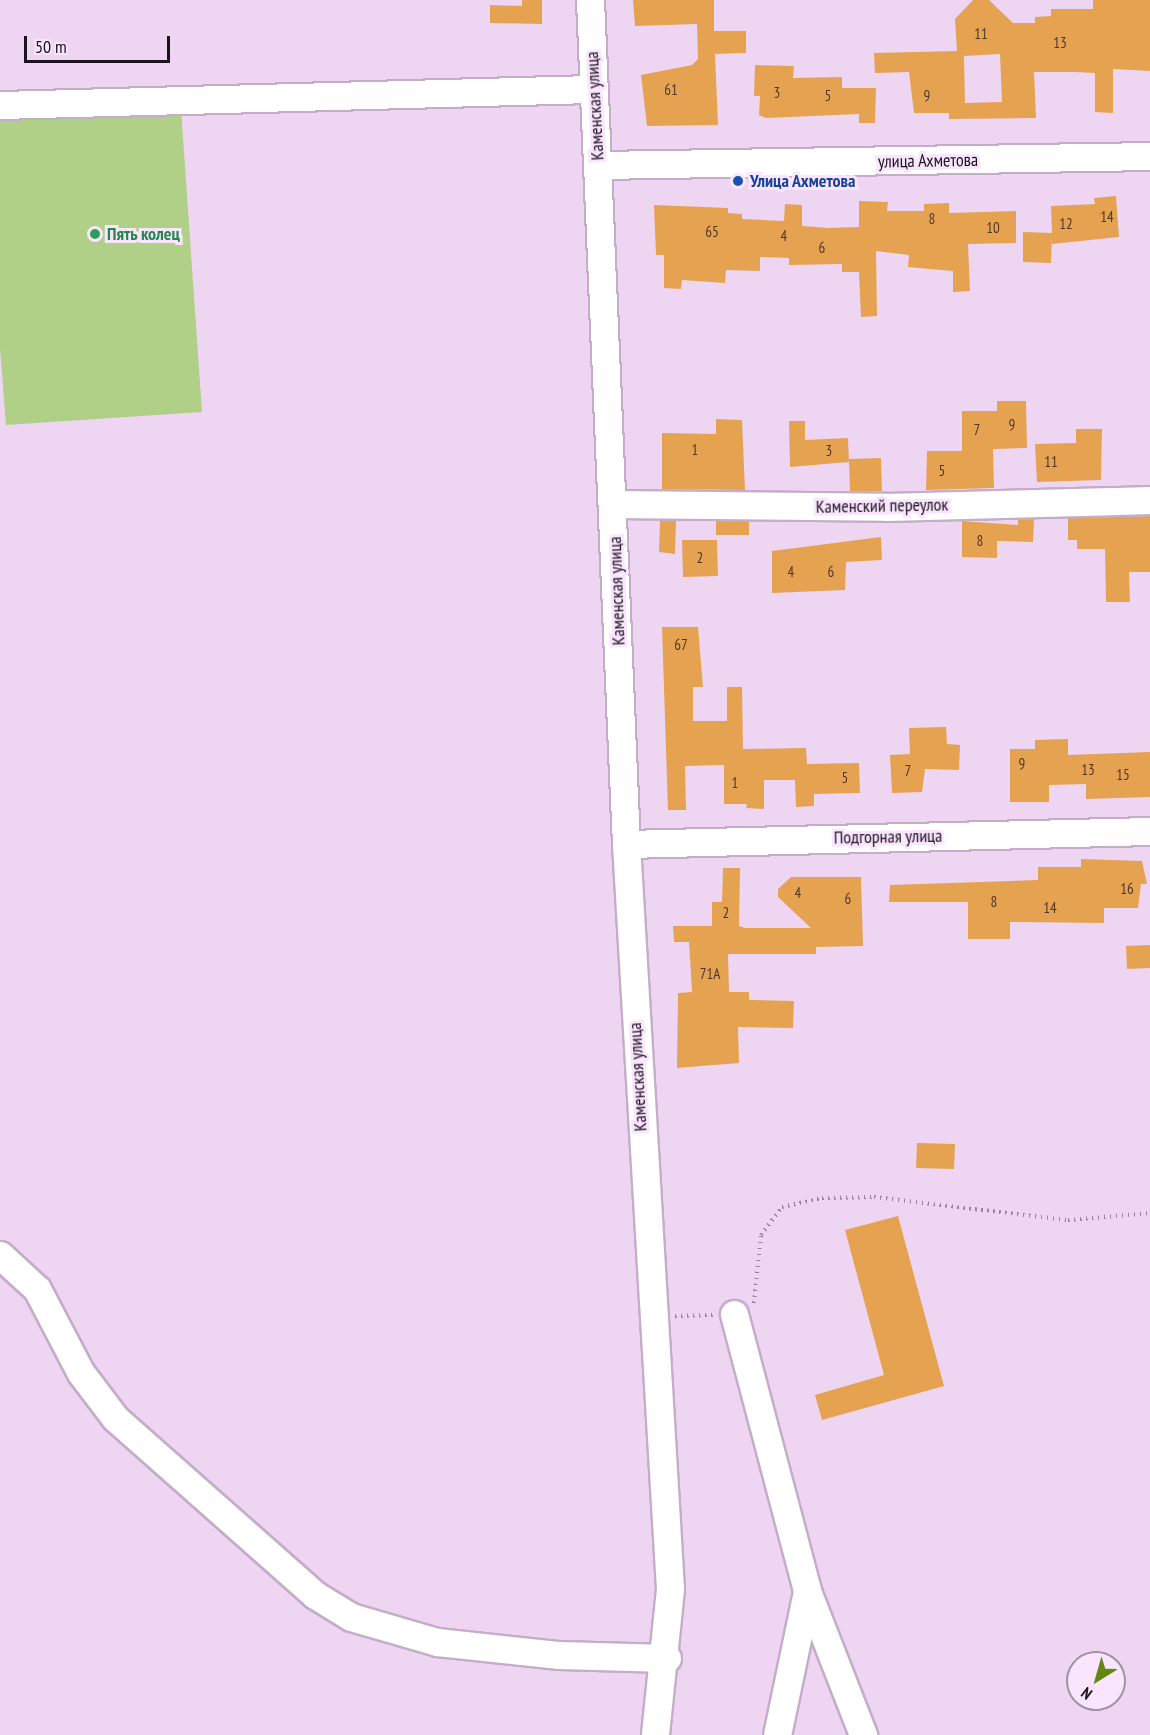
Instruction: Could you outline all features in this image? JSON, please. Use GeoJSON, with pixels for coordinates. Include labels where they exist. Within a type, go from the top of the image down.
{"type":"FeatureCollection","features":[{"type":"Feature","properties":{"kind":"street","name":"Каменская улица"},"geometry":{"type":"LineString","coordinates":[[590,0],[626,844],[650,1316],[669,1555],[667,1658],[655,1735]]}},
{"type":"Feature","properties":{"kind":"street"},"geometry":{"type":"LineString","coordinates":[[0,105],[593,89]]}},
{"type":"Feature","properties":{"kind":"street","name":"улица Ахметова"},"geometry":{"type":"LineString","coordinates":[[598,165],[1150,156]]}},
{"type":"Feature","properties":{"kind":"street","name":"Каменский переулок"},"geometry":{"type":"LineString","coordinates":[[613,504],[875,507],[1150,500]]}},
{"type":"Feature","properties":{"kind":"street","name":"Подгорная улица"},"geometry":{"type":"LineString","coordinates":[[626,844],[1150,831]]}},
{"type":"Feature","properties":{"kind":"street"},"geometry":{"type":"LineString","coordinates":[[0,1255],[37,1288],[81,1373],[116,1418],[315,1595],[351,1617],[437,1642],[559,1655],[667,1658]]}},
{"type":"Feature","properties":{"kind":"street"},"geometry":{"type":"LineString","coordinates":[[734,1314],[807,1592],[863,1735]]}},
{"type":"Feature","properties":{"kind":"street"},"geometry":{"type":"LineString","coordinates":[[777,1735],[807,1592]]}},
{"type":"Feature","properties":{"kind":"path"},"geometry":{"type":"LineString","coordinates":[[650,1316],[734,1314],[749,1311],[754,1304],[761,1235],[782,1207],[822,1198],[874,1197],[1026,1218],[1099,1220],[1150,1213]]}},
{"type":"Feature","properties":{"kind":"green space","name":"Пять колец"},"geometry":{"type":"Polygon","coordinates":[[[181,109],[202,412],[6,425],[0,348],[0,121],[181,109]]]}},
{"type":"Feature","properties":{"kind":"building"},"geometry":{"type":"Polygon","coordinates":[[[522,0],[542,0],[542,24],[490,23],[490,5],[522,6],[522,0]]]}},
{"type":"Feature","properties":{"kind":"building"},"geometry":{"type":"Polygon","coordinates":[[[633,0],[714,0],[714,31],[746,31],[746,53],[715,54],[718,125],[647,126],[641,75],[692,65],[698,59],[697,24],[635,26],[633,0]]]}},
{"type":"Feature","properties":{"kind":"building"},"geometry":{"type":"Polygon","coordinates":[[[973,0],[989,0],[1013,23],[1035,23],[1035,17],[1051,16],[1051,9],[1093,9],[1093,0],[1150,0],[1150,71],[1113,69],[1113,113],[1095,112],[1095,73],[1034,72],[1036,118],[949,119],[949,113],[914,113],[909,72],[875,73],[874,53],[957,51],[955,19],[973,0]],[[1000,54],[964,56],[965,103],[1002,102],[1000,54]]]}},
{"type":"Feature","properties":{"kind":"building"},"geometry":{"type":"Polygon","coordinates":[[[755,65],[794,66],[793,78],[842,77],[842,88],[876,88],[875,123],[859,123],[859,114],[766,118],[759,115],[760,96],[754,96],[755,65]]]}},
{"type":"Feature","properties":{"kind":"building"},"geometry":{"type":"Polygon","coordinates":[[[1116,196],[1119,237],[1052,244],[1052,235],[1051,263],[1023,262],[1023,232],[1052,233],[1051,206],[1095,204],[1094,198],[1116,196]]]}},
{"type":"Feature","properties":{"kind":"building"},"geometry":{"type":"Polygon","coordinates":[[[859,201],[888,202],[887,211],[924,211],[924,204],[949,203],[949,213],[1016,211],[1016,243],[968,244],[970,291],[953,292],[953,271],[908,267],[909,255],[876,251],[877,316],[861,317],[859,272],[842,272],[842,264],[789,265],[789,258],[760,257],[760,271],[726,270],[725,283],[682,280],[681,289],[664,288],[664,255],[656,255],[654,205],[728,208],[728,213],[742,214],[742,219],[784,221],[785,204],[802,205],[802,226],[829,228],[859,227],[859,201]]]}},
{"type":"Feature","properties":{"kind":"building"},"geometry":{"type":"Polygon","coordinates":[[[997,401],[1026,401],[1027,448],[993,449],[994,488],[926,490],[927,451],[962,451],[962,411],[997,411],[997,401]]]}},
{"type":"Feature","properties":{"kind":"building"},"geometry":{"type":"Polygon","coordinates":[[[716,419],[742,420],[745,490],[662,489],[662,433],[716,434],[716,419]]]}},
{"type":"Feature","properties":{"kind":"building"},"geometry":{"type":"Polygon","coordinates":[[[789,421],[805,421],[805,440],[848,438],[849,462],[790,467],[789,421]]]}},
{"type":"Feature","properties":{"kind":"building"},"geometry":{"type":"Polygon","coordinates":[[[1076,429],[1102,429],[1101,480],[1037,482],[1035,444],[1076,443],[1076,429]]]}},
{"type":"Feature","properties":{"kind":"building"},"geometry":{"type":"Polygon","coordinates":[[[881,458],[882,491],[850,491],[849,459],[881,458]]]}},
{"type":"Feature","properties":{"kind":"building"},"geometry":{"type":"Polygon","coordinates":[[[1150,516],[1150,572],[1129,572],[1130,602],[1106,602],[1105,549],[1077,549],[1077,540],[1068,540],[1068,518],[1150,516]]]}},
{"type":"Feature","properties":{"kind":"building"},"geometry":{"type":"Polygon","coordinates":[[[1018,519],[1034,519],[1033,542],[997,541],[997,558],[962,557],[962,521],[1018,525],[1018,519]]]}},
{"type":"Feature","properties":{"kind":"building"},"geometry":{"type":"Polygon","coordinates":[[[660,520],[676,520],[675,554],[659,552],[660,520]]]}},
{"type":"Feature","properties":{"kind":"building"},"geometry":{"type":"Polygon","coordinates":[[[716,521],[749,521],[749,535],[716,535],[716,521]]]}},
{"type":"Feature","properties":{"kind":"building"},"geometry":{"type":"Polygon","coordinates":[[[881,537],[882,560],[846,562],[845,590],[772,593],[772,551],[881,537]]]}},
{"type":"Feature","properties":{"kind":"building"},"geometry":{"type":"Polygon","coordinates":[[[682,540],[717,540],[718,576],[683,577],[682,540]]]}},
{"type":"Feature","properties":{"kind":"building"},"geometry":{"type":"Polygon","coordinates":[[[662,627],[698,627],[703,687],[693,687],[693,721],[727,721],[727,687],[742,687],[743,749],[806,748],[807,764],[859,763],[860,793],[814,794],[814,806],[796,807],[795,780],[764,780],[764,809],[746,808],[747,804],[724,804],[724,765],[685,766],[686,810],[668,810],[662,627]]]}},
{"type":"Feature","properties":{"kind":"building"},"geometry":{"type":"Polygon","coordinates":[[[946,727],[947,744],[960,745],[959,770],[925,769],[922,792],[892,793],[890,755],[910,754],[909,728],[946,727]]]}},
{"type":"Feature","properties":{"kind":"building"},"geometry":{"type":"Polygon","coordinates":[[[1068,739],[1068,755],[1150,752],[1150,797],[1086,799],[1086,784],[1049,785],[1049,802],[1010,802],[1010,749],[1035,749],[1035,740],[1068,739]]]}},
{"type":"Feature","properties":{"kind":"building"},"geometry":{"type":"Polygon","coordinates":[[[1081,859],[1142,861],[1147,884],[1141,884],[1138,908],[1104,908],[1104,923],[1010,922],[1010,939],[968,939],[968,902],[889,902],[890,885],[1038,880],[1038,867],[1081,867],[1081,859]]]}},
{"type":"Feature","properties":{"kind":"building"},"geometry":{"type":"Polygon","coordinates":[[[723,868],[740,868],[739,926],[745,928],[811,928],[778,897],[778,889],[791,877],[861,877],[863,946],[816,947],[816,954],[728,954],[729,992],[749,992],[749,1000],[794,1001],[793,1028],[738,1027],[739,1063],[677,1068],[678,993],[692,992],[689,942],[674,942],[673,926],[712,926],[712,902],[722,902],[723,868]]]}},
{"type":"Feature","properties":{"kind":"building"},"geometry":{"type":"Polygon","coordinates":[[[1150,945],[1150,968],[1127,969],[1126,946],[1150,945]]]}},
{"type":"Feature","properties":{"kind":"building"},"geometry":{"type":"Polygon","coordinates":[[[917,1143],[955,1144],[954,1169],[916,1168],[917,1143]]]}},
{"type":"Feature","properties":{"kind":"building"},"geometry":{"type":"Polygon","coordinates":[[[898,1216],[944,1386],[822,1420],[815,1395],[884,1375],[845,1230],[898,1216]]]}},
{"type":"Feature","properties":{"kind":"place","name":"Улица Ахметова"},"geometry":{"type":"Point","coordinates":[738,181]}},
{"type":"Feature","properties":{"kind":"place","name":"Пять колец"},"geometry":{"type":"Point","coordinates":[95,234]}}]}
